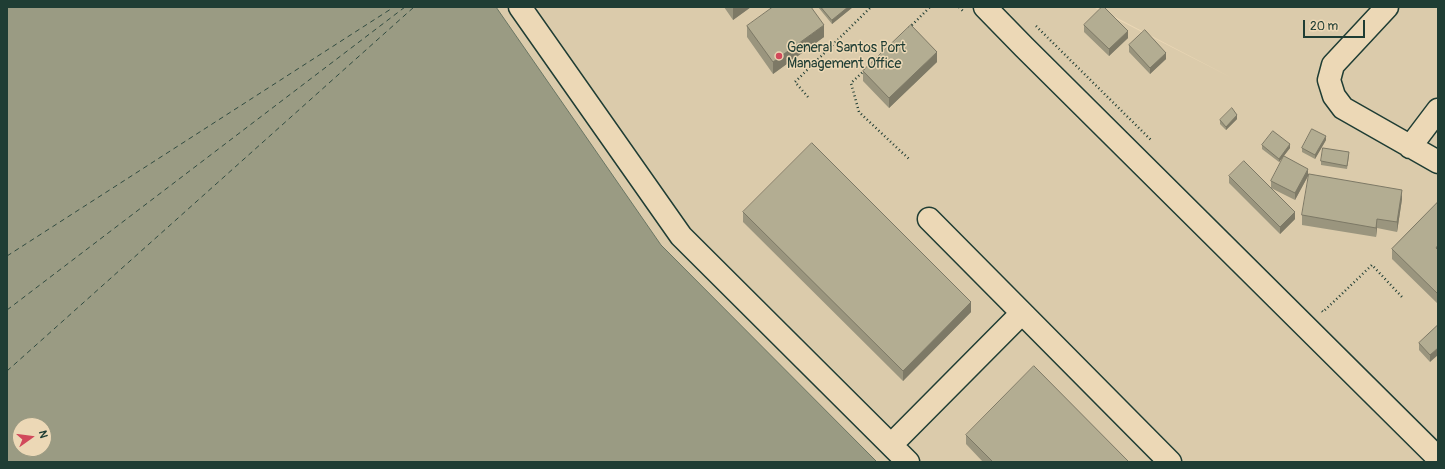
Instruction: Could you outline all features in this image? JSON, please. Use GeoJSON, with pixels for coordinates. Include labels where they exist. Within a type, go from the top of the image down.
{"type":"FeatureCollection","features":[{"type":"Feature","properties":{"kind":"lane"},"geometry":{"type":"LineString","coordinates":[[520,7],[681,236],[908,462]]}},
{"type":"Feature","properties":{"kind":"lane"},"geometry":{"type":"LineString","coordinates":[[985,7],[1029,53],[1340,359],[1438,458]]}},
{"type":"Feature","properties":{"kind":"lane"},"geometry":{"type":"LineString","coordinates":[[1387,7],[1333,65],[1329,80],[1334,96],[1343,108],[1438,162]]}},
{"type":"Feature","properties":{"kind":"lane"},"geometry":{"type":"LineString","coordinates":[[1410,147],[1438,110]]}},
{"type":"Feature","properties":{"kind":"lane"},"geometry":{"type":"LineString","coordinates":[[929,219],[1170,462]]}},
{"type":"Feature","properties":{"kind":"lane"},"geometry":{"type":"LineString","coordinates":[[891,445],[1022,313]]}},
{"type":"Feature","properties":{"kind":"path"},"geometry":{"type":"LineString","coordinates":[[808,97],[795,82],[871,7]]}},
{"type":"Feature","properties":{"kind":"path"},"geometry":{"type":"LineString","coordinates":[[907,29],[930,7]]}},
{"type":"Feature","properties":{"kind":"path"},"geometry":{"type":"LineString","coordinates":[[959,7],[964,13]]}},
{"type":"Feature","properties":{"kind":"path"},"geometry":{"type":"LineString","coordinates":[[1033,23],[1154,143]]}},
{"type":"Feature","properties":{"kind":"path"},"geometry":{"type":"LineString","coordinates":[[868,67],[851,83],[859,112],[909,160]]}},
{"type":"Feature","properties":{"kind":"path"},"geometry":{"type":"LineString","coordinates":[[1317,307],[1323,312],[1372,265],[1402,297]]}},
{"type":"Feature","properties":{"kind":"shaded area"},"geometry":{"type":"Polygon","coordinates":[[[7,7],[496,7],[661,245],[877,462],[7,462],[7,7]]]}},
{"type":"Feature","properties":{"kind":"shaded area"},"geometry":{"type":"Polygon","coordinates":[[[496,7],[1093,7],[1234,79],[1096,7],[1438,7],[1438,462],[877,462],[661,245],[496,7]]]}},
{"type":"Feature","properties":{"kind":"building","name":"General Santos Port Management Office"},"geometry":{"type":"Polygon","coordinates":[[[773,7],[811,7],[824,25],[773,62],[747,26],[773,7]]]}},
{"type":"Feature","properties":{"kind":"building"},"geometry":{"type":"Polygon","coordinates":[[[821,7],[848,7],[832,20],[821,7]]]}},
{"type":"Feature","properties":{"kind":"building"},"geometry":{"type":"Polygon","coordinates":[[[1102,7],[1104,7],[1128,31],[1109,49],[1084,25],[1102,7]]]}},
{"type":"Feature","properties":{"kind":"building"},"geometry":{"type":"Polygon","coordinates":[[[911,25],[937,52],[889,98],[863,71],[911,25]]]}},
{"type":"Feature","properties":{"kind":"building"},"geometry":{"type":"Polygon","coordinates":[[[1145,30],[1166,53],[1150,68],[1129,45],[1145,30]]]}},
{"type":"Feature","properties":{"kind":"building"},"geometry":{"type":"Polygon","coordinates":[[[1232,108],[1237,115],[1226,127],[1220,120],[1232,108]]]}},
{"type":"Feature","properties":{"kind":"building"},"geometry":{"type":"Polygon","coordinates":[[[1312,129],[1326,136],[1315,155],[1302,148],[1312,129]]]}},
{"type":"Feature","properties":{"kind":"building"},"geometry":{"type":"Polygon","coordinates":[[[1273,131],[1290,144],[1279,159],[1262,145],[1273,131]]]}},
{"type":"Feature","properties":{"kind":"building"},"geometry":{"type":"Polygon","coordinates":[[[812,143],[971,302],[903,371],[743,212],[812,143]]]}},
{"type":"Feature","properties":{"kind":"building"},"geometry":{"type":"Polygon","coordinates":[[[1323,148],[1349,152],[1347,166],[1321,161],[1323,148]]]}},
{"type":"Feature","properties":{"kind":"building"},"geometry":{"type":"Polygon","coordinates":[[[1284,156],[1308,169],[1295,193],[1271,181],[1284,156]]]}},
{"type":"Feature","properties":{"kind":"building"},"geometry":{"type":"Polygon","coordinates":[[[1244,161],[1295,212],[1280,227],[1229,176],[1244,161]]]}},
{"type":"Feature","properties":{"kind":"building"},"geometry":{"type":"Polygon","coordinates":[[[1309,174],[1402,190],[1397,222],[1377,219],[1376,228],[1302,215],[1309,174]]]}},
{"type":"Feature","properties":{"kind":"building"},"geometry":{"type":"Polygon","coordinates":[[[1438,202],[1438,245],[1436,248],[1438,250],[1438,294],[1392,249],[1438,202]]]}},
{"type":"Feature","properties":{"kind":"building"},"geometry":{"type":"Polygon","coordinates":[[[1438,325],[1438,348],[1430,355],[1419,343],[1438,325]]]}},
{"type":"Feature","properties":{"kind":"building"},"geometry":{"type":"Polygon","coordinates":[[[1034,366],[1129,462],[993,462],[966,435],[1034,366]]]}},
{"type":"Feature","properties":{"kind":"ferry route"},"geometry":{"type":"LineString","coordinates":[[7,256],[394,7]]}},
{"type":"Feature","properties":{"kind":"ferry route"},"geometry":{"type":"LineString","coordinates":[[7,310],[405,7]]}},
{"type":"Feature","properties":{"kind":"ferry route"},"geometry":{"type":"LineString","coordinates":[[7,371],[414,7]]}},
{"type":"Feature","properties":{"kind":"place","name":"General Santos Port Management Office"},"geometry":{"type":"Point","coordinates":[779,56]}}]}
